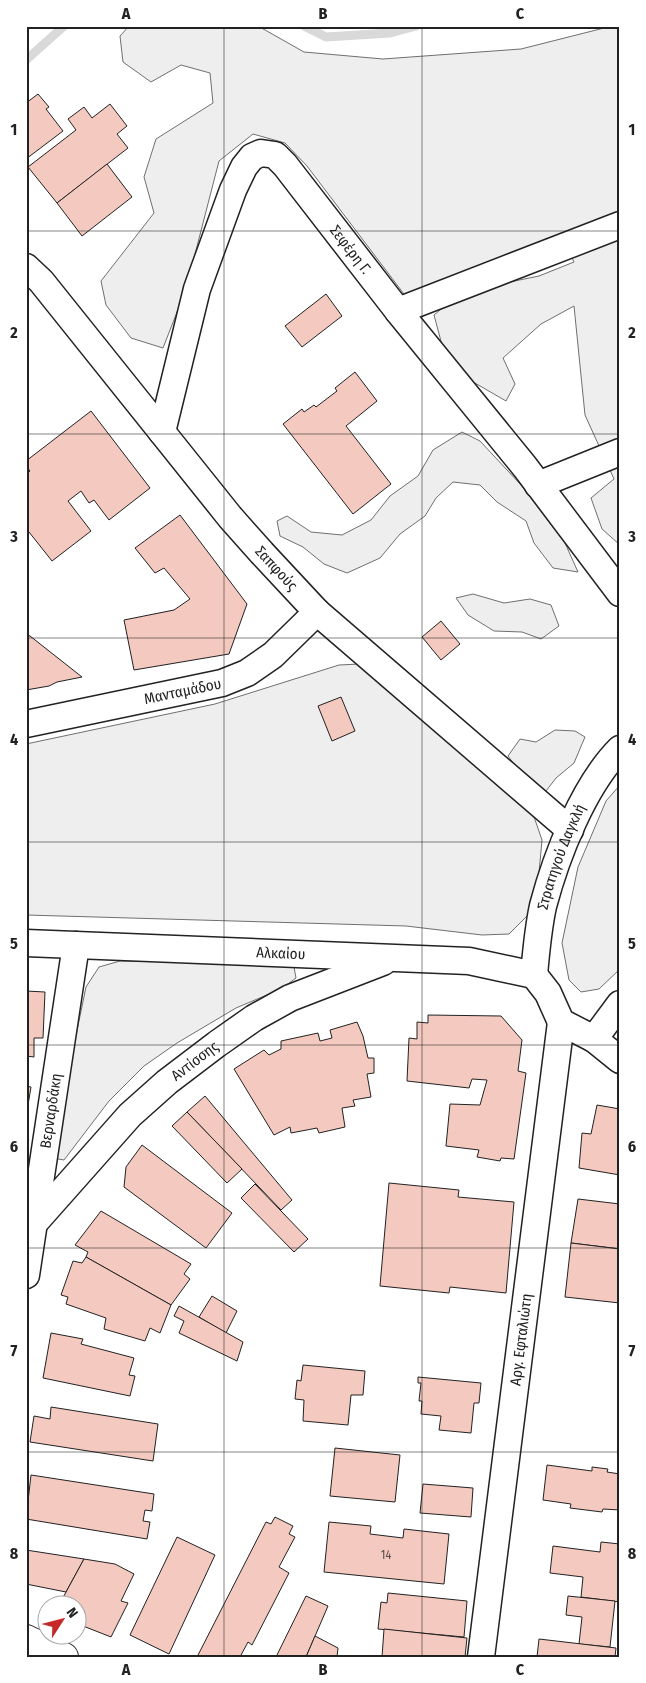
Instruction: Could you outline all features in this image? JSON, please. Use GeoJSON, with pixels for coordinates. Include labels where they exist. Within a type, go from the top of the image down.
{"type":"FeatureCollection","features":[{"type":"Feature","properties":{"kind":"street","name":"Σεφέρη Γ."},"geometry":{"type":"LineString","coordinates":[[162,432],[197,289],[233,190],[244,167],[252,157],[261,153],[275,155],[285,165],[398,311],[538,485],[620,593]]}},
{"type":"Feature","properties":{"kind":"street"},"geometry":{"type":"LineString","coordinates":[[398,311],[620,225]]}},
{"type":"Feature","properties":{"kind":"street","name":"Σαπφούς"},"geometry":{"type":"LineString","coordinates":[[26,267],[41,281],[249,539],[316,612],[570,830]]}},
{"type":"Feature","properties":{"kind":"street"},"geometry":{"type":"LineString","coordinates":[[538,485],[620,452]]}},
{"type":"Feature","properties":{"kind":"street","name":"Μανταμάδου"},"geometry":{"type":"LineString","coordinates":[[26,724],[222,683],[247,673],[273,655],[316,612]]}},
{"type":"Feature","properties":{"kind":"street","name":"Στρατηγού Δαγκλή"},"geometry":{"type":"LineString","coordinates":[[534,975],[537,938],[543,907],[570,830],[588,794],[611,758],[620,749]]}},
{"type":"Feature","properties":{"kind":"street","name":"Αλκαίου"},"geometry":{"type":"LineString","coordinates":[[26,943],[469,961],[534,975]]}},
{"type":"Feature","properties":{"kind":"street","name":"Βερναρδάκη"},"geometry":{"type":"LineString","coordinates":[[26,1276],[36,1220],[76,945]]}},
{"type":"Feature","properties":{"kind":"street","name":"Αντίσσης"},"geometry":{"type":"LineString","coordinates":[[36,1220],[130,1115],[167,1082],[217,1044],[254,1018],[290,998],[393,958]]}},
{"type":"Feature","properties":{"kind":"street"},"geometry":{"type":"LineString","coordinates":[[534,975],[548,994],[560,1022],[594,1038],[620,1060]]}},
{"type":"Feature","properties":{"kind":"street"},"geometry":{"type":"LineString","coordinates":[[594,1038],[620,1004]]}},
{"type":"Feature","properties":{"kind":"street","name":"Αργ. Εφταλιώτη"},"geometry":{"type":"LineString","coordinates":[[481,1657],[560,1022]]}},
{"type":"Feature","properties":{"kind":"street"},"geometry":{"type":"LineString","coordinates":[[26,1639],[64,1657]]}},
{"type":"Feature","properties":{"kind":"shaded area"},"geometry":{"type":"Polygon","coordinates":[[[129,26],[258,26],[304,52],[383,59],[521,49],[612,26],[620,26],[620,545],[602,529],[591,498],[614,479],[585,415],[574,306],[541,324],[503,358],[515,384],[506,401],[468,379],[442,345],[434,315],[453,299],[495,285],[539,276],[574,262],[561,235],[407,298],[307,166],[285,143],[253,134],[219,161],[186,289],[163,348],[131,338],[106,305],[101,281],[154,213],[144,177],[156,139],[213,103],[210,73],[181,65],[151,82],[123,62],[120,36],[129,26]]]}},
{"type":"Feature","properties":{"kind":"shaded area"},"geometry":{"type":"Polygon","coordinates":[[[462,432],[480,441],[521,485],[565,543],[578,572],[553,568],[534,543],[526,521],[497,502],[480,485],[453,482],[436,498],[425,516],[400,534],[380,558],[347,573],[324,564],[303,547],[280,536],[277,521],[287,516],[311,532],[342,535],[371,520],[390,496],[418,476],[433,450],[462,432]]]}},
{"type":"Feature","properties":{"kind":"shaded area"},"geometry":{"type":"Polygon","coordinates":[[[473,594],[504,603],[530,599],[551,605],[559,626],[541,639],[522,632],[494,631],[468,615],[456,598],[473,594]]]}},
{"type":"Feature","properties":{"kind":"shaded area"},"geometry":{"type":"Polygon","coordinates":[[[360,664],[532,811],[542,840],[538,884],[532,911],[509,934],[482,935],[406,926],[26,915],[26,744],[215,704],[339,665],[360,664]]]}},
{"type":"Feature","properties":{"kind":"shaded area"},"geometry":{"type":"Polygon","coordinates":[[[555,730],[575,731],[585,737],[574,763],[556,778],[546,791],[524,777],[508,756],[520,739],[536,742],[555,730]]]}},
{"type":"Feature","properties":{"kind":"shaded area"},"geometry":{"type":"Polygon","coordinates":[[[620,785],[620,969],[599,989],[581,992],[569,980],[562,943],[578,867],[606,801],[620,785]]]}},
{"type":"Feature","properties":{"kind":"shaded area"},"geometry":{"type":"Polygon","coordinates":[[[120,961],[278,963],[294,967],[296,978],[281,989],[236,1008],[177,1043],[144,1066],[109,1101],[64,1160],[53,1158],[55,1137],[86,987],[99,967],[120,961]]]}},
{"type":"Feature","properties":{"kind":"building"},"geometry":{"type":"Polygon","coordinates":[[[38,94],[49,107],[46,109],[63,131],[26,159],[26,103],[38,94]]]}},
{"type":"Feature","properties":{"kind":"building"},"geometry":{"type":"Polygon","coordinates":[[[110,104],[127,126],[117,134],[128,148],[57,203],[28,167],[76,130],[68,119],[84,107],[92,118],[110,104]]]}},
{"type":"Feature","properties":{"kind":"building"},"geometry":{"type":"Polygon","coordinates":[[[107,164],[132,197],[82,236],[57,203],[107,164]]]}},
{"type":"Feature","properties":{"kind":"building"},"geometry":{"type":"Polygon","coordinates":[[[326,294],[342,316],[302,347],[285,326],[326,294]]]}},
{"type":"Feature","properties":{"kind":"building"},"geometry":{"type":"Polygon","coordinates":[[[355,372],[377,401],[346,426],[391,484],[353,514],[283,424],[302,409],[304,412],[314,405],[316,407],[337,391],[335,388],[355,372]]]}},
{"type":"Feature","properties":{"kind":"building"},"geometry":{"type":"Polygon","coordinates":[[[91,411],[150,488],[109,520],[94,500],[89,503],[81,491],[68,501],[91,531],[52,561],[29,532],[26,534],[26,474],[30,471],[26,466],[26,461],[91,411]]]}},
{"type":"Feature","properties":{"kind":"building"},"geometry":{"type":"Polygon","coordinates":[[[180,515],[247,604],[229,654],[134,670],[124,620],[174,610],[190,599],[164,568],[155,573],[135,548],[180,515]]]}},
{"type":"Feature","properties":{"kind":"building"},"geometry":{"type":"Polygon","coordinates":[[[441,621],[460,644],[441,660],[422,637],[441,621]]]}},
{"type":"Feature","properties":{"kind":"building"},"geometry":{"type":"Polygon","coordinates":[[[26,634],[30,636],[82,677],[26,690],[26,634]]]}},
{"type":"Feature","properties":{"kind":"building"},"geometry":{"type":"Polygon","coordinates":[[[341,697],[355,731],[332,741],[318,706],[341,697]]]}},
{"type":"Feature","properties":{"kind":"building"},"geometry":{"type":"Polygon","coordinates":[[[26,991],[45,992],[43,1038],[34,1038],[34,1057],[26,1056],[26,991]]]}},
{"type":"Feature","properties":{"kind":"building"},"geometry":{"type":"Polygon","coordinates":[[[428,1015],[501,1016],[522,1040],[518,1071],[526,1073],[514,1159],[501,1158],[500,1161],[477,1157],[479,1150],[446,1146],[450,1104],[480,1105],[487,1080],[472,1079],[469,1088],[407,1081],[409,1038],[417,1039],[417,1022],[428,1023],[428,1015]]]}},
{"type":"Feature","properties":{"kind":"building"},"geometry":{"type":"Polygon","coordinates":[[[357,1022],[363,1036],[368,1058],[374,1058],[374,1073],[367,1074],[371,1097],[353,1100],[355,1106],[342,1108],[345,1127],[319,1133],[317,1128],[291,1133],[290,1127],[274,1135],[234,1069],[264,1050],[269,1055],[281,1049],[281,1041],[318,1033],[320,1041],[332,1038],[330,1030],[357,1022]]]}},
{"type":"Feature","properties":{"kind":"building"},"geometry":{"type":"Polygon","coordinates":[[[26,1086],[31,1087],[26,1117],[26,1086]]]}},
{"type":"Feature","properties":{"kind":"building"},"geometry":{"type":"Polygon","coordinates":[[[205,1096],[292,1200],[281,1210],[187,1112],[205,1096]]]}},
{"type":"Feature","properties":{"kind":"building"},"geometry":{"type":"Polygon","coordinates":[[[597,1105],[620,1109],[620,1175],[579,1168],[582,1133],[591,1134],[597,1105]]]}},
{"type":"Feature","properties":{"kind":"building"},"geometry":{"type":"Polygon","coordinates":[[[187,1112],[242,1169],[227,1183],[172,1126],[187,1112]]]}},
{"type":"Feature","properties":{"kind":"building"},"geometry":{"type":"Polygon","coordinates":[[[142,1145],[232,1213],[206,1248],[124,1187],[126,1167],[142,1145]]]}},
{"type":"Feature","properties":{"kind":"building"},"geometry":{"type":"Polygon","coordinates":[[[389,1183],[459,1190],[458,1197],[514,1202],[506,1293],[450,1287],[449,1293],[380,1286],[389,1183]]]}},
{"type":"Feature","properties":{"kind":"building"},"geometry":{"type":"Polygon","coordinates":[[[255,1184],[308,1239],[294,1252],[241,1198],[255,1184]]]}},
{"type":"Feature","properties":{"kind":"building"},"geometry":{"type":"Polygon","coordinates":[[[578,1199],[620,1204],[620,1249],[571,1243],[578,1199]]]}},
{"type":"Feature","properties":{"kind":"building"},"geometry":{"type":"Polygon","coordinates":[[[101,1211],[191,1264],[184,1274],[190,1279],[171,1305],[86,1257],[88,1252],[75,1245],[101,1211]]]}},
{"type":"Feature","properties":{"kind":"building"},"geometry":{"type":"Polygon","coordinates":[[[571,1243],[620,1249],[620,1303],[565,1297],[571,1243]]]}},
{"type":"Feature","properties":{"kind":"building"},"geometry":{"type":"Polygon","coordinates":[[[86,1257],[171,1305],[160,1333],[150,1328],[145,1341],[104,1329],[106,1318],[66,1304],[68,1297],[61,1295],[73,1261],[82,1263],[86,1257]]]}},
{"type":"Feature","properties":{"kind":"building"},"geometry":{"type":"Polygon","coordinates":[[[212,1296],[237,1311],[226,1333],[199,1317],[212,1296]]]}},
{"type":"Feature","properties":{"kind":"building"},"geometry":{"type":"Polygon","coordinates":[[[179,1306],[243,1342],[237,1361],[179,1333],[184,1321],[174,1316],[179,1306]]]}},
{"type":"Feature","properties":{"kind":"building"},"geometry":{"type":"Polygon","coordinates":[[[51,1333],[83,1339],[81,1344],[134,1358],[129,1375],[135,1376],[130,1396],[43,1378],[51,1333]]]}},
{"type":"Feature","properties":{"kind":"building"},"geometry":{"type":"Polygon","coordinates":[[[303,1365],[365,1371],[363,1395],[351,1395],[348,1425],[303,1421],[304,1400],[295,1399],[297,1380],[301,1381],[303,1365]]]}},
{"type":"Feature","properties":{"kind":"building"},"geometry":{"type":"Polygon","coordinates":[[[418,1377],[481,1383],[479,1403],[474,1403],[471,1433],[439,1430],[441,1416],[421,1414],[422,1401],[419,1401],[421,1383],[418,1383],[418,1377]]]}},
{"type":"Feature","properties":{"kind":"building"},"geometry":{"type":"Polygon","coordinates":[[[51,1407],[158,1424],[153,1461],[30,1442],[34,1416],[50,1419],[51,1407]]]}},
{"type":"Feature","properties":{"kind":"building"},"geometry":{"type":"Polygon","coordinates":[[[335,1448],[400,1455],[395,1502],[330,1496],[335,1448]]]}},
{"type":"Feature","properties":{"kind":"building"},"geometry":{"type":"Polygon","coordinates":[[[547,1465],[592,1471],[592,1467],[608,1469],[607,1472],[620,1474],[620,1510],[603,1509],[602,1512],[570,1508],[571,1504],[543,1500],[547,1465]]]}},
{"type":"Feature","properties":{"kind":"building"},"geometry":{"type":"Polygon","coordinates":[[[31,1475],[154,1494],[152,1511],[145,1510],[143,1521],[150,1522],[147,1539],[26,1519],[31,1475]]]}},
{"type":"Feature","properties":{"kind":"building"},"geometry":{"type":"Polygon","coordinates":[[[423,1484],[473,1488],[471,1517],[420,1513],[423,1484]]]}},
{"type":"Feature","properties":{"kind":"building"},"geometry":{"type":"Polygon","coordinates":[[[275,1517],[293,1526],[289,1534],[295,1537],[279,1567],[289,1573],[252,1645],[248,1642],[240,1657],[197,1657],[266,1522],[271,1524],[275,1517]]]}},
{"type":"Feature","properties":{"kind":"building"},"geometry":{"type":"Polygon","coordinates":[[[329,1522],[371,1526],[370,1534],[403,1538],[404,1529],[449,1534],[444,1584],[324,1572],[329,1522]]]}},
{"type":"Feature","properties":{"kind":"building"},"geometry":{"type":"Polygon","coordinates":[[[177,1537],[215,1555],[169,1654],[130,1635],[177,1537]]]}},
{"type":"Feature","properties":{"kind":"building"},"geometry":{"type":"Polygon","coordinates":[[[601,1542],[620,1544],[620,1602],[581,1597],[583,1577],[550,1573],[553,1546],[600,1552],[601,1542]]]}},
{"type":"Feature","properties":{"kind":"building"},"geometry":{"type":"Polygon","coordinates":[[[26,1550],[84,1559],[66,1592],[26,1584],[26,1550]]]}},
{"type":"Feature","properties":{"kind":"building"},"geometry":{"type":"Polygon","coordinates":[[[84,1559],[115,1564],[134,1574],[121,1601],[128,1603],[111,1637],[88,1628],[88,1596],[64,1596],[84,1559]]]}},
{"type":"Feature","properties":{"kind":"building"},"geometry":{"type":"Polygon","coordinates":[[[388,1593],[467,1601],[464,1637],[378,1629],[381,1602],[387,1603],[388,1593]]]}},
{"type":"Feature","properties":{"kind":"building"},"geometry":{"type":"Polygon","coordinates":[[[306,1596],[328,1606],[306,1657],[276,1657],[306,1596]]]}},
{"type":"Feature","properties":{"kind":"building"},"geometry":{"type":"Polygon","coordinates":[[[568,1596],[615,1601],[610,1647],[579,1644],[582,1617],[566,1615],[568,1596]]]}},
{"type":"Feature","properties":{"kind":"building"},"geometry":{"type":"Polygon","coordinates":[[[384,1629],[467,1638],[465,1657],[382,1657],[384,1629]]]}},
{"type":"Feature","properties":{"kind":"building"},"geometry":{"type":"Polygon","coordinates":[[[315,1636],[338,1648],[337,1657],[306,1657],[315,1636]]]}},
{"type":"Feature","properties":{"kind":"building"},"geometry":{"type":"Polygon","coordinates":[[[539,1639],[616,1648],[615,1657],[537,1657],[539,1639]]]}},
{"type":"Feature","properties":{"kind":"waterway"},"geometry":{"type":"LineString","coordinates":[[26,60],[64,26]]}},
{"type":"Feature","properties":{"kind":"waterway"},"geometry":{"type":"LineString","coordinates":[[304,26],[326,37],[390,33],[416,26]]}}]}
